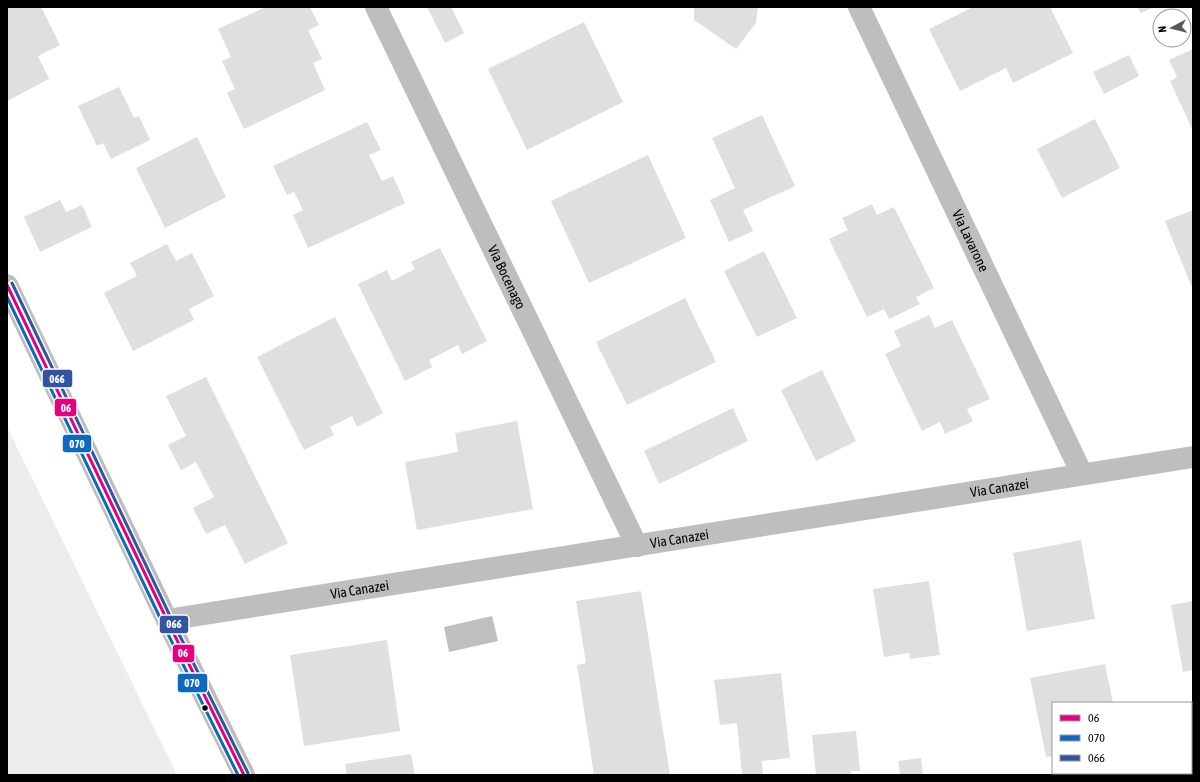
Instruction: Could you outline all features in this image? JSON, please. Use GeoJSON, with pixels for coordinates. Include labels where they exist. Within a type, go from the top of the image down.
{"type":"FeatureCollection","features":[{"type":"Feature","properties":{"kind":"street","name":"Via Bocenago"},"geometry":{"type":"LineString","coordinates":[[376,7],[637,546]]}},
{"type":"Feature","properties":{"kind":"street","name":"Via Lavarone"},"geometry":{"type":"LineString","coordinates":[[859,7],[1082,474]]}},
{"type":"Feature","properties":{"kind":"street"},"geometry":{"type":"LineString","coordinates":[[7,285],[167,620],[244,775]]}},
{"type":"Feature","properties":{"kind":"street","name":"Via Canazei"},"geometry":{"type":"LineString","coordinates":[[167,620],[1193,457]]}},
{"type":"Feature","properties":{"kind":"shaded area"},"geometry":{"type":"Polygon","coordinates":[[[7,427],[177,775],[7,775],[7,427]]]}},
{"type":"Feature","properties":{"kind":"shaded area"},"geometry":{"type":"Polygon","coordinates":[[[492,616],[498,641],[449,652],[444,627],[492,616]]]}},
{"type":"Feature","properties":{"kind":"building"},"geometry":{"type":"Polygon","coordinates":[[[7,7],[41,7],[60,45],[38,56],[49,79],[7,101],[7,7]]]}},
{"type":"Feature","properties":{"kind":"building"},"geometry":{"type":"Polygon","coordinates":[[[266,7],[310,7],[319,25],[308,30],[322,59],[313,63],[325,90],[244,129],[227,93],[235,89],[222,61],[231,57],[218,29],[266,7]]]}},
{"type":"Feature","properties":{"kind":"building"},"geometry":{"type":"Polygon","coordinates":[[[427,7],[451,7],[464,33],[445,43],[427,7]]]}},
{"type":"Feature","properties":{"kind":"building"},"geometry":{"type":"Polygon","coordinates":[[[694,7],[758,7],[756,23],[736,49],[694,20],[694,7]]]}},
{"type":"Feature","properties":{"kind":"building"},"geometry":{"type":"Polygon","coordinates":[[[973,7],[1050,7],[1073,53],[1013,83],[1006,68],[960,91],[929,29],[973,7]]]}},
{"type":"Feature","properties":{"kind":"building"},"geometry":{"type":"Polygon","coordinates":[[[1137,7],[1154,7],[1141,13],[1137,7]]]}},
{"type":"Feature","properties":{"kind":"building"},"geometry":{"type":"Polygon","coordinates":[[[584,22],[623,102],[527,150],[488,69],[584,22]]]}},
{"type":"Feature","properties":{"kind":"building"},"geometry":{"type":"Polygon","coordinates":[[[1193,49],[1193,131],[1170,81],[1177,77],[1169,60],[1193,49]]]}},
{"type":"Feature","properties":{"kind":"building"},"geometry":{"type":"Polygon","coordinates":[[[1129,55],[1139,76],[1104,94],[1093,72],[1129,55]]]}},
{"type":"Feature","properties":{"kind":"building"},"geometry":{"type":"Polygon","coordinates":[[[119,87],[134,118],[139,116],[150,140],[111,159],[103,143],[97,146],[78,106],[119,87]]]}},
{"type":"Feature","properties":{"kind":"building"},"geometry":{"type":"Polygon","coordinates":[[[762,115],[795,186],[743,210],[753,231],[729,242],[710,200],[735,188],[712,138],[762,115]]]}},
{"type":"Feature","properties":{"kind":"building"},"geometry":{"type":"Polygon","coordinates":[[[1095,119],[1120,168],[1062,198],[1037,149],[1095,119]]]}},
{"type":"Feature","properties":{"kind":"building"},"geometry":{"type":"Polygon","coordinates":[[[367,122],[381,150],[369,155],[382,181],[393,176],[405,203],[308,248],[293,215],[303,210],[294,192],[287,195],[273,166],[367,122]]]}},
{"type":"Feature","properties":{"kind":"building"},"geometry":{"type":"Polygon","coordinates":[[[197,137],[226,197],[165,228],[136,168],[197,137]]]}},
{"type":"Feature","properties":{"kind":"building"},"geometry":{"type":"Polygon","coordinates":[[[648,155],[686,238],[589,283],[551,201],[648,155]]]}},
{"type":"Feature","properties":{"kind":"building"},"geometry":{"type":"Polygon","coordinates":[[[60,200],[66,212],[82,205],[92,227],[40,252],[24,217],[60,200]]]}},
{"type":"Feature","properties":{"kind":"building"},"geometry":{"type":"Polygon","coordinates":[[[872,204],[877,215],[894,207],[934,288],[916,297],[920,304],[889,319],[884,309],[867,317],[829,239],[848,230],[842,218],[872,204]]]}},
{"type":"Feature","properties":{"kind":"building"},"geometry":{"type":"Polygon","coordinates":[[[1193,210],[1193,290],[1165,221],[1193,210]]]}},
{"type":"Feature","properties":{"kind":"building"},"geometry":{"type":"Polygon","coordinates":[[[167,244],[176,261],[192,253],[214,296],[189,309],[194,320],[133,351],[104,293],[137,276],[130,263],[167,244]]]}},
{"type":"Feature","properties":{"kind":"building"},"geometry":{"type":"Polygon","coordinates":[[[440,248],[487,341],[462,354],[458,345],[429,360],[432,367],[405,381],[358,284],[387,270],[392,281],[415,269],[411,262],[440,248]]]}},
{"type":"Feature","properties":{"kind":"building"},"geometry":{"type":"Polygon","coordinates":[[[764,251],[797,318],[757,337],[724,271],[764,251]]]}},
{"type":"Feature","properties":{"kind":"building"},"geometry":{"type":"Polygon","coordinates":[[[685,298],[716,362],[627,405],[596,342],[685,298]]]}},
{"type":"Feature","properties":{"kind":"building"},"geometry":{"type":"Polygon","coordinates":[[[929,315],[935,328],[952,320],[990,399],[967,409],[973,421],[945,434],[940,422],[922,431],[885,354],[901,346],[894,331],[929,315]]]}},
{"type":"Feature","properties":{"kind":"building"},"geometry":{"type":"Polygon","coordinates":[[[335,317],[383,413],[357,427],[352,416],[330,427],[334,435],[304,450],[257,357],[335,317]]]}},
{"type":"Feature","properties":{"kind":"building"},"geometry":{"type":"Polygon","coordinates":[[[822,370],[856,441],[816,461],[781,390],[822,370]]]}},
{"type":"Feature","properties":{"kind":"building"},"geometry":{"type":"Polygon","coordinates":[[[206,377],[288,543],[245,564],[225,525],[206,534],[193,508],[214,497],[196,462],[181,470],[168,445],[186,436],[166,396],[206,377]]]}},
{"type":"Feature","properties":{"kind":"building"},"geometry":{"type":"Polygon","coordinates":[[[733,408],[748,441],[659,484],[644,451],[733,408]]]}},
{"type":"Feature","properties":{"kind":"building"},"geometry":{"type":"Polygon","coordinates":[[[517,421],[533,509],[417,530],[405,462],[458,452],[455,433],[517,421]]]}},
{"type":"Feature","properties":{"kind":"building"},"geometry":{"type":"Polygon","coordinates":[[[1081,540],[1095,619],[1027,631],[1013,553],[1081,540]]]}},
{"type":"Feature","properties":{"kind":"building"},"geometry":{"type":"Polygon","coordinates":[[[929,581],[940,655],[910,659],[909,653],[884,657],[873,589],[929,581]]]}},
{"type":"Feature","properties":{"kind":"building"},"geometry":{"type":"Polygon","coordinates":[[[641,591],[670,775],[594,775],[577,665],[586,663],[576,601],[641,591]]]}},
{"type":"Feature","properties":{"kind":"building"},"geometry":{"type":"Polygon","coordinates":[[[1193,601],[1193,670],[1183,672],[1171,605],[1193,601]]]}},
{"type":"Feature","properties":{"kind":"building"},"geometry":{"type":"Polygon","coordinates":[[[387,640],[400,731],[304,746],[290,655],[387,640]]]}},
{"type":"Feature","properties":{"kind":"building"},"geometry":{"type":"Polygon","coordinates":[[[1105,664],[1113,702],[1052,702],[1052,756],[1046,757],[1030,678],[1105,664]]]}},
{"type":"Feature","properties":{"kind":"building"},"geometry":{"type":"Polygon","coordinates":[[[781,673],[790,758],[762,761],[763,775],[742,775],[737,723],[720,725],[714,680],[781,673]]]}},
{"type":"Feature","properties":{"kind":"building"},"geometry":{"type":"Polygon","coordinates":[[[856,731],[860,771],[851,771],[851,775],[816,775],[812,735],[856,731]]]}},
{"type":"Feature","properties":{"kind":"building"},"geometry":{"type":"Polygon","coordinates":[[[411,754],[415,775],[347,775],[345,764],[411,754]]]}},
{"type":"Feature","properties":{"kind":"building"},"geometry":{"type":"Polygon","coordinates":[[[921,758],[923,775],[900,775],[898,761],[921,758]]]}},
{"type":"Feature","properties":{"kind":"transit line","name":"066"},"geometry":{"type":"LineString","coordinates":[[12,283],[171,618],[248,773]]}},
{"type":"Feature","properties":{"kind":"transit line","name":"06"},"geometry":{"type":"LineString","coordinates":[[7,285],[167,620],[244,775]]}},
{"type":"Feature","properties":{"kind":"transit line","name":"070"},"geometry":{"type":"LineString","coordinates":[[7,297],[162,622],[238,775]]}}]}
